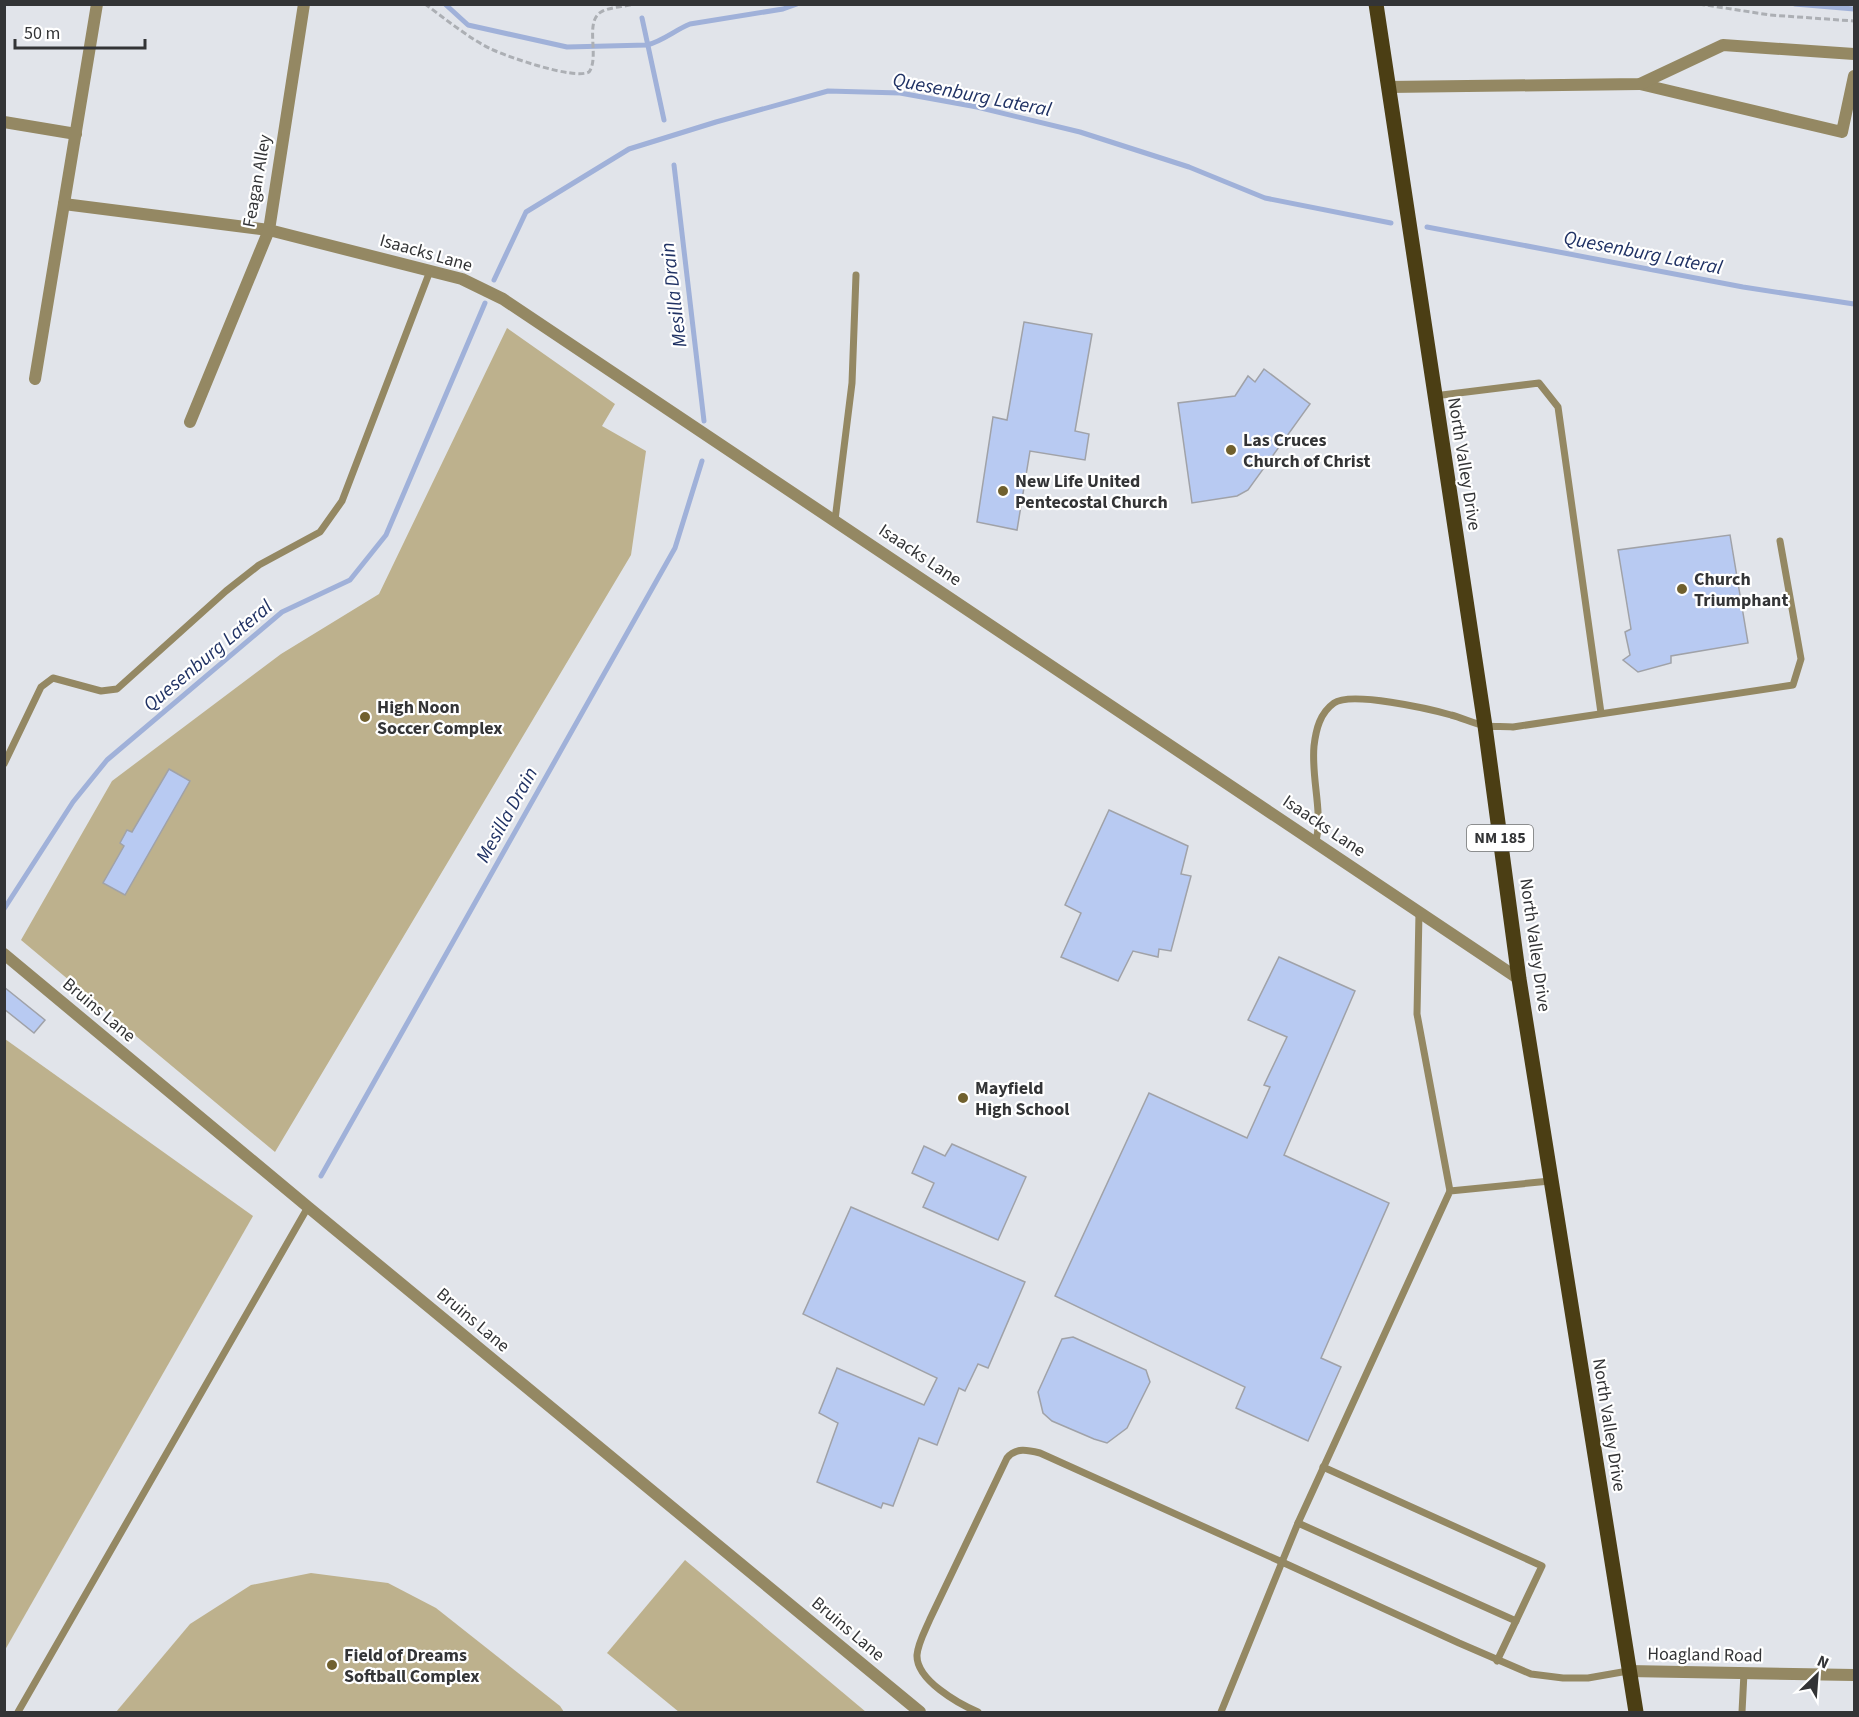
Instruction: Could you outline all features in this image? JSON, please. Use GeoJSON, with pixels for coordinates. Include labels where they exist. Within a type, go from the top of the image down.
{"type":"FeatureCollection","features":[{"type":"Feature","properties":{"kind":"main road","name":"North Valley Drive"},"geometry":{"type":"LineString","coordinates":[[1376,4],[1485,726],[1520,979],[1636,1713]]}},
{"type":"Feature","properties":{"kind":"street"},"geometry":{"type":"LineString","coordinates":[[35,380],[97,4]]}},
{"type":"Feature","properties":{"kind":"street","name":"Feagan Alley"},"geometry":{"type":"LineString","coordinates":[[190,422],[269,230],[304,4]]}},
{"type":"Feature","properties":{"kind":"street"},"geometry":{"type":"LineString","coordinates":[[1640,84],[1724,45],[1854,54]]}},
{"type":"Feature","properties":{"kind":"street"},"geometry":{"type":"LineString","coordinates":[[1388,87],[1640,84],[1842,132],[1854,76]]}},
{"type":"Feature","properties":{"kind":"street"},"geometry":{"type":"LineString","coordinates":[[4,122],[76,134]]}},
{"type":"Feature","properties":{"kind":"street","name":"Isaacks Lane"},"geometry":{"type":"LineString","coordinates":[[64,204],[269,230],[462,279],[518,308],[1520,979]]}},
{"type":"Feature","properties":{"kind":"street","name":"Bruins Lane"},"geometry":{"type":"LineString","coordinates":[[4,954],[920,1713]]}},
{"type":"Feature","properties":{"kind":"street","name":"Hoagland Road"},"geometry":{"type":"LineString","coordinates":[[1628,1671],[1854,1675]]}},
{"type":"Feature","properties":{"kind":"lane"},"geometry":{"type":"LineString","coordinates":[[4,764],[41,687],[53,678],[101,691],[117,689],[250,572],[320,532],[342,501],[430,271]]}},
{"type":"Feature","properties":{"kind":"lane"},"geometry":{"type":"LineString","coordinates":[[835,520],[852,383],[856,275]]}},
{"type":"Feature","properties":{"kind":"lane"},"geometry":{"type":"LineString","coordinates":[[1434,396],[1539,383],[1558,407],[1601,713]]}},
{"type":"Feature","properties":{"kind":"lane"},"geometry":{"type":"LineString","coordinates":[[1316,842],[1319,826],[1313,774],[1314,747],[1322,714],[1336,701],[1359,699],[1396,703],[1449,714],[1485,726],[1513,727],[1793,685],[1801,659],[1780,541]]}},
{"type":"Feature","properties":{"kind":"lane"},"geometry":{"type":"LineString","coordinates":[[1221,1713],[1298,1523],[1450,1191],[1417,1014],[1419,911]]}},
{"type":"Feature","properties":{"kind":"lane"},"geometry":{"type":"LineString","coordinates":[[1450,1191],[1551,1180]]}},
{"type":"Feature","properties":{"kind":"lane"},"geometry":{"type":"LineString","coordinates":[[18,1713],[308,1207]]}},
{"type":"Feature","properties":{"kind":"lane"},"geometry":{"type":"LineString","coordinates":[[978,1713],[948,1697],[935,1686],[922,1671],[917,1656],[930,1619],[1007,1458],[1019,1450],[1030,1450],[1047,1456],[1518,1670],[1542,1677],[1588,1678],[1628,1671]]}},
{"type":"Feature","properties":{"kind":"lane"},"geometry":{"type":"LineString","coordinates":[[1323,1467],[1542,1566],[1497,1661]]}},
{"type":"Feature","properties":{"kind":"lane"},"geometry":{"type":"LineString","coordinates":[[1298,1523],[1516,1622]]}},
{"type":"Feature","properties":{"kind":"lane"},"geometry":{"type":"LineString","coordinates":[[1743,1713],[1744,1673]]}},
{"type":"Feature","properties":{"kind":"path"},"geometry":{"type":"LineString","coordinates":[[425,4],[490,49],[547,69],[586,74],[592,69],[593,64],[596,16],[603,11],[634,4]]}},
{"type":"Feature","properties":{"kind":"path"},"geometry":{"type":"LineString","coordinates":[[1699,4],[1770,15],[1854,21]]}},
{"type":"Feature","properties":{"kind":"shaded area","name":"High Noon Soccer Complex"},"geometry":{"type":"Polygon","coordinates":[[[507,328],[615,404],[602,426],[646,451],[631,555],[275,1152],[21,940],[112,781],[281,654],[379,594],[507,328]]]}},
{"type":"Feature","properties":{"kind":"shaded area"},"geometry":{"type":"Polygon","coordinates":[[[5,1039],[253,1216],[5,1650],[5,1039]]]}},
{"type":"Feature","properties":{"kind":"shaded area"},"geometry":{"type":"Polygon","coordinates":[[[685,1560],[866,1712],[679,1712],[607,1653],[685,1560]]]}},
{"type":"Feature","properties":{"kind":"shaded area","name":"Field of Dreams Softball Complex"},"geometry":{"type":"Polygon","coordinates":[[[311,1573],[388,1583],[436,1608],[560,1706],[564,1712],[116,1712],[190,1624],[251,1585],[311,1573]]]}},
{"type":"Feature","properties":{"kind":"building"},"geometry":{"type":"Polygon","coordinates":[[[1024,322],[1092,334],[1075,431],[1089,434],[1085,460],[1030,451],[1017,530],[977,522],[993,417],[1007,420],[1024,322]]]}},
{"type":"Feature","properties":{"kind":"building","name":"Las Cruces Church of Christ"},"geometry":{"type":"Polygon","coordinates":[[[1264,369],[1310,404],[1248,490],[1237,496],[1192,503],[1178,403],[1235,396],[1248,376],[1255,382],[1264,369]]]}},
{"type":"Feature","properties":{"kind":"building","name":"Church Triumphant"},"geometry":{"type":"Polygon","coordinates":[[[1730,535],[1748,643],[1671,656],[1671,663],[1638,672],[1623,660],[1630,655],[1625,632],[1631,629],[1618,550],[1730,535]]]}},
{"type":"Feature","properties":{"kind":"building"},"geometry":{"type":"Polygon","coordinates":[[[169,769],[190,781],[125,895],[103,883],[124,846],[120,843],[127,830],[132,832],[169,769]]]}},
{"type":"Feature","properties":{"kind":"building"},"geometry":{"type":"Polygon","coordinates":[[[1109,810],[1188,846],[1181,874],[1191,876],[1171,951],[1159,949],[1158,957],[1133,951],[1118,981],[1061,957],[1081,913],[1065,905],[1109,810]]]}},
{"type":"Feature","properties":{"kind":"building"},"geometry":{"type":"Polygon","coordinates":[[[1279,957],[1355,991],[1284,1155],[1389,1203],[1321,1358],[1341,1367],[1308,1441],[1236,1408],[1245,1387],[1055,1296],[1149,1093],[1247,1138],[1270,1087],[1264,1085],[1287,1037],[1248,1020],[1279,957]]]}},
{"type":"Feature","properties":{"kind":"building"},"geometry":{"type":"Polygon","coordinates":[[[4,987],[45,1020],[34,1033],[4,1009],[4,987]]]}},
{"type":"Feature","properties":{"kind":"building"},"geometry":{"type":"Polygon","coordinates":[[[952,1144],[1026,1177],[998,1240],[923,1207],[934,1183],[912,1173],[924,1146],[945,1156],[952,1144]]]}},
{"type":"Feature","properties":{"kind":"building"},"geometry":{"type":"Polygon","coordinates":[[[851,1207],[1025,1282],[988,1368],[978,1364],[965,1391],[959,1388],[937,1445],[919,1438],[893,1506],[883,1503],[881,1508],[817,1482],[838,1423],[819,1413],[837,1368],[924,1405],[937,1378],[803,1314],[851,1207]]]}},
{"type":"Feature","properties":{"kind":"building"},"geometry":{"type":"Polygon","coordinates":[[[1073,1337],[1146,1370],[1150,1382],[1127,1428],[1107,1443],[1052,1421],[1043,1413],[1038,1392],[1062,1339],[1073,1337]]]}},
{"type":"Feature","properties":{"kind":"waterway"},"geometry":{"type":"LineString","coordinates":[[445,4],[468,25],[567,47],[647,45],[690,24],[783,9],[797,4]]}},
{"type":"Feature","properties":{"kind":"waterway"},"geometry":{"type":"LineString","coordinates":[[1795,4],[1854,9]]}},
{"type":"Feature","properties":{"kind":"waterway","name":"Mesilla Drain"},"geometry":{"type":"LineString","coordinates":[[642,18],[664,120]]}},
{"type":"Feature","properties":{"kind":"waterway","name":"Quesenburg Lateral"},"geometry":{"type":"LineString","coordinates":[[494,280],[526,212],[629,149],[828,91],[900,93],[977,107],[1080,132],[1189,167],[1265,198],[1391,223]]}},
{"type":"Feature","properties":{"kind":"waterway","name":"Mesilla Drain"},"geometry":{"type":"LineString","coordinates":[[674,165],[704,421]]}},
{"type":"Feature","properties":{"kind":"waterway","name":"Quesenburg Lateral"},"geometry":{"type":"LineString","coordinates":[[1427,227],[1743,287],[1854,304]]}},
{"type":"Feature","properties":{"kind":"waterway","name":"Quesenburg Lateral"},"geometry":{"type":"LineString","coordinates":[[4,909],[73,802],[107,760],[282,612],[350,580],[386,535],[485,303]]}},
{"type":"Feature","properties":{"kind":"waterway","name":"Mesilla Drain"},"geometry":{"type":"LineString","coordinates":[[321,1176],[675,548],[702,461]]}},
{"type":"Feature","properties":{"kind":"place","name":"Las Cruces Church of Christ"},"geometry":{"type":"Point","coordinates":[1231,450]}},
{"type":"Feature","properties":{"kind":"place","name":"New Life United Pentecostal Church"},"geometry":{"type":"Point","coordinates":[1003,491]}},
{"type":"Feature","properties":{"kind":"place","name":"Church Triumphant"},"geometry":{"type":"Point","coordinates":[1682,589]}},
{"type":"Feature","properties":{"kind":"place","name":"High Noon Soccer Complex"},"geometry":{"type":"Point","coordinates":[365,717]}},
{"type":"Feature","properties":{"kind":"place","name":"Mayfield High School"},"geometry":{"type":"Point","coordinates":[963,1098]}},
{"type":"Feature","properties":{"kind":"place","name":"Field of Dreams Softball Complex"},"geometry":{"type":"Point","coordinates":[332,1665]}}]}
